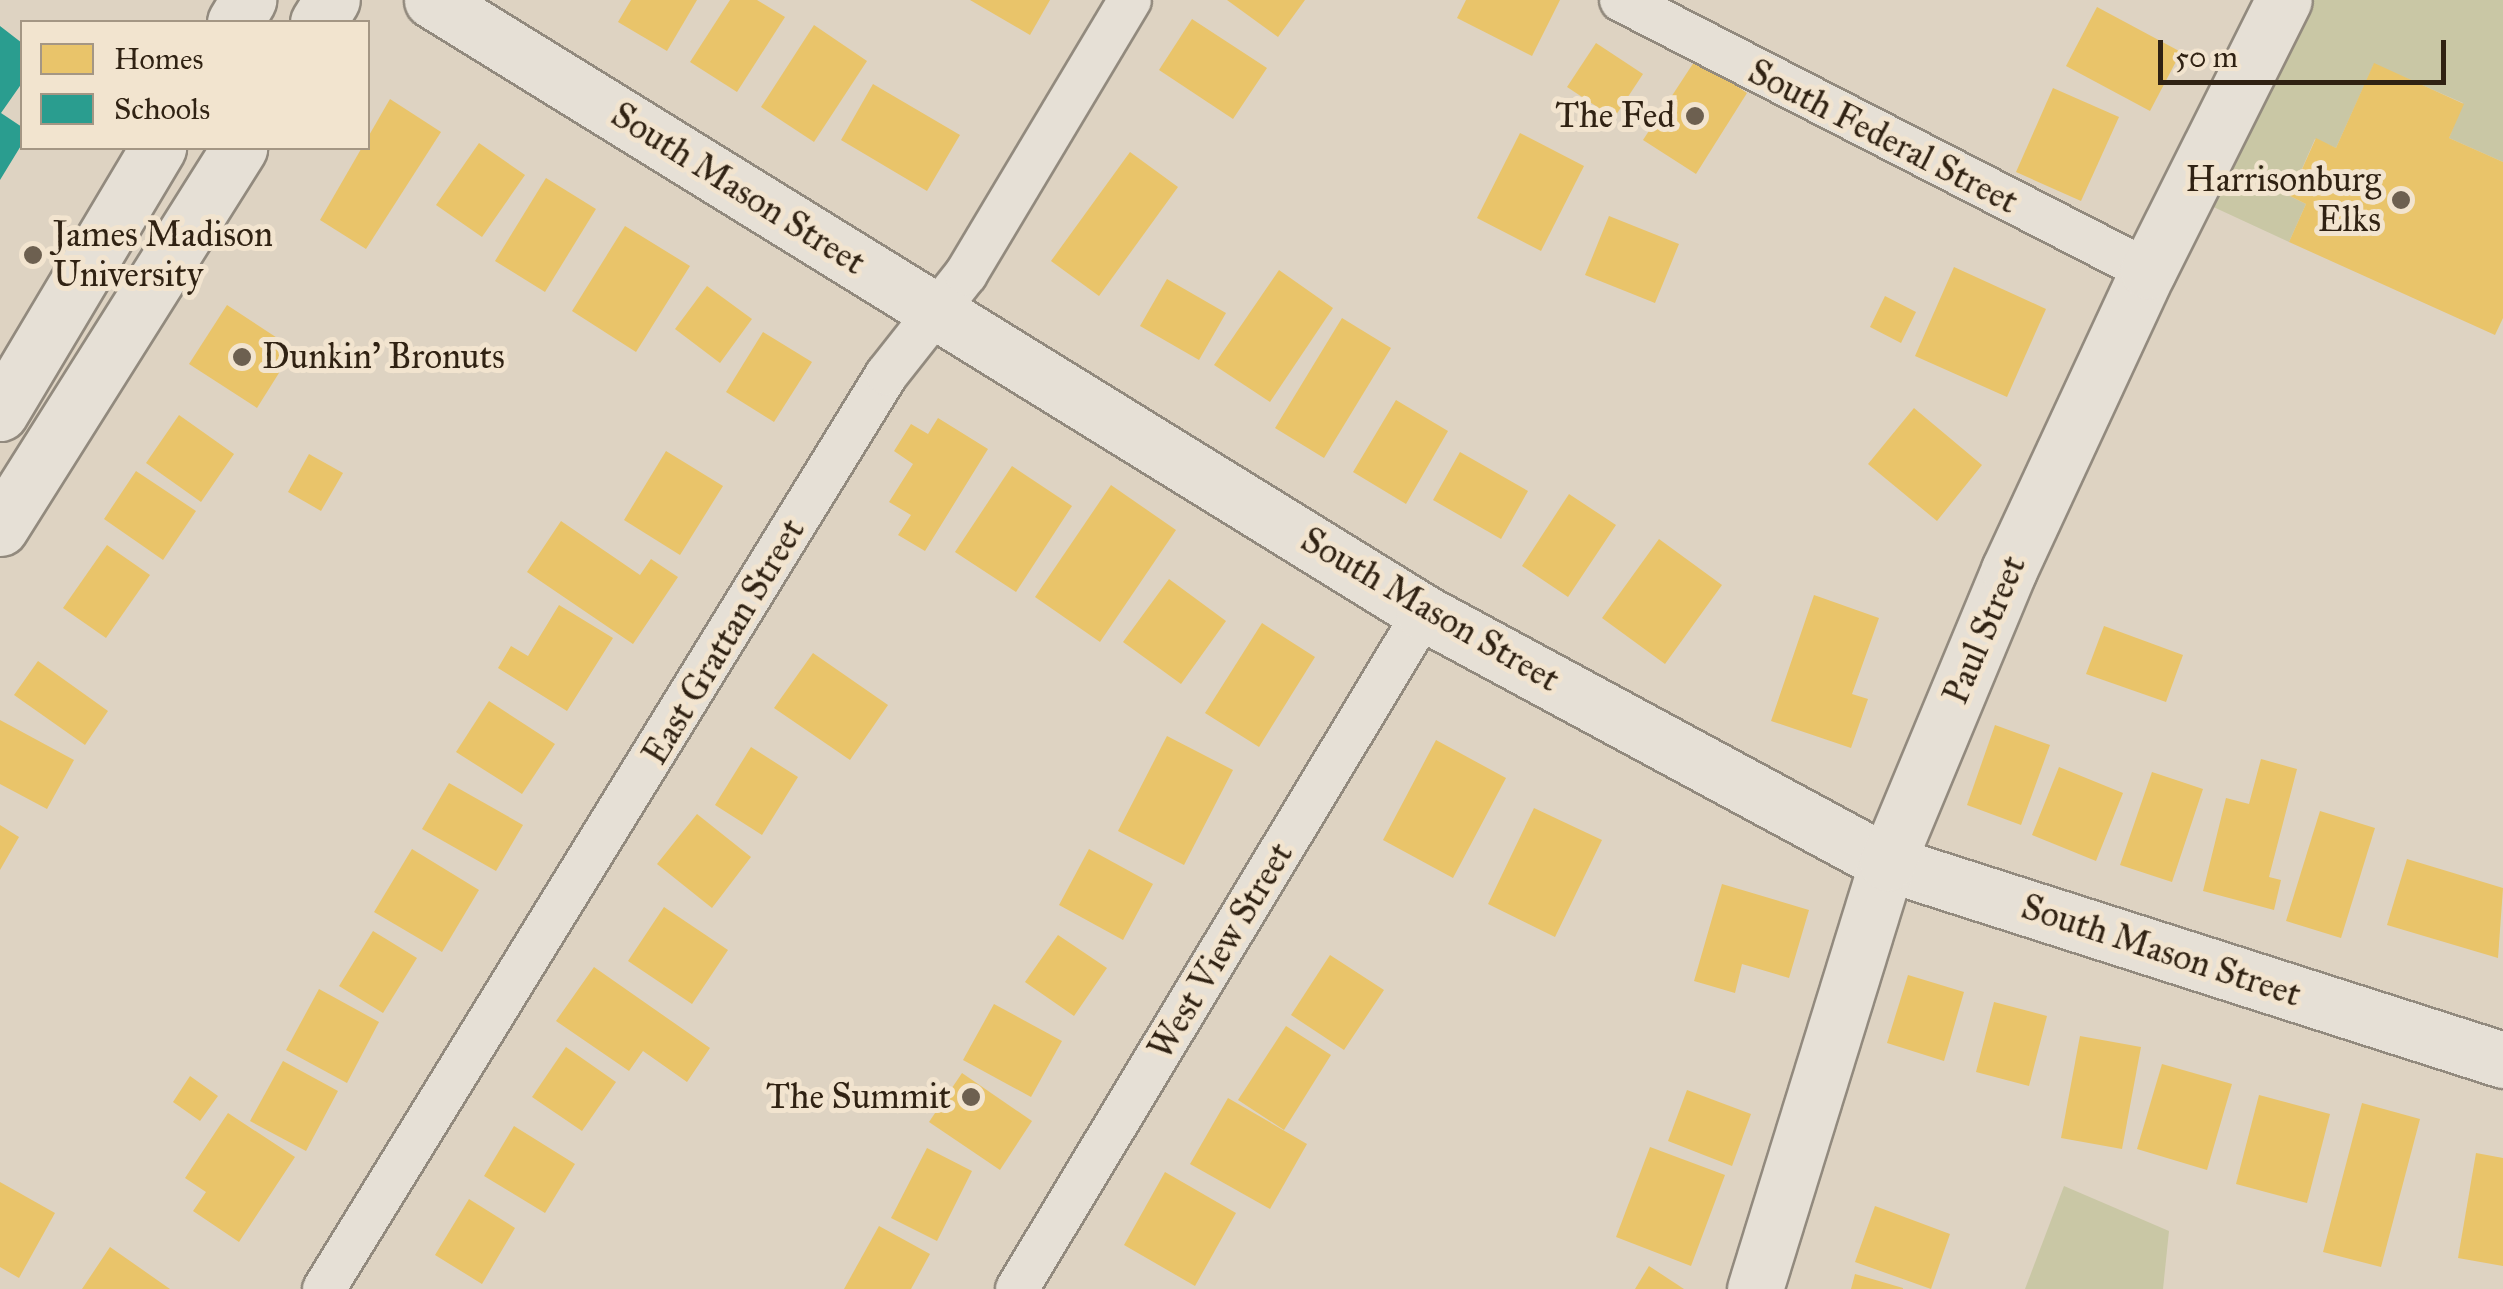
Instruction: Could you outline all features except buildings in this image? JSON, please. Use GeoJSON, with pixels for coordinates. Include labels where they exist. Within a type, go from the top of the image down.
{"type":"FeatureCollection","features":[{"type":"Feature","properties":{"kind":"main road","name":"South Mason Street"},"geometry":{"type":"LineString","coordinates":[[432,0],[1424,612],[1887,863],[2503,1060]]}},
{"type":"Feature","properties":{"kind":"main road","name":"Paul Street"},"geometry":{"type":"LineString","coordinates":[[1755,1289],[1887,863],[2010,570],[2148,270],[2284,0]]}},
{"type":"Feature","properties":{"kind":"main road"},"geometry":{"type":"LineString","coordinates":[[0,413],[157,150]]}},
{"type":"Feature","properties":{"kind":"main road"},"geometry":{"type":"LineString","coordinates":[[0,528],[239,150]]}},
{"type":"Feature","properties":{"kind":"street","name":"East Grattan Street"},"geometry":{"type":"LineString","coordinates":[[324,1289],[887,374],[966,274],[1130,0]]}},
{"type":"Feature","properties":{"kind":"street","name":"South Federal Street"},"geometry":{"type":"LineString","coordinates":[[1621,0],[2148,270]]}},
{"type":"Feature","properties":{"kind":"street","name":"West View Street"},"geometry":{"type":"LineString","coordinates":[[1018,1289],[1424,612]]}},
{"type":"Feature","properties":{"kind":"shaded area"},"geometry":{"type":"Polygon","coordinates":[[[2308,0],[2503,0],[2503,162],[2449,138],[2463,103],[2374,64],[2336,148],[2315,139],[2290,196],[2306,204],[2289,242],[2207,204],[2308,0]]]}},
{"type":"Feature","properties":{"kind":"shaded area"},"geometry":{"type":"Polygon","coordinates":[[[2064,1186],[2169,1231],[2163,1289],[2025,1289],[2064,1186]]]}},
{"type":"Feature","properties":{"kind":"place","name":"The Fed"},"geometry":{"type":"Point","coordinates":[1695,116]}},
{"type":"Feature","properties":{"kind":"place","name":"Harrisonburg Elks"},"geometry":{"type":"Point","coordinates":[2401,200]}},
{"type":"Feature","properties":{"kind":"place","name":"James Madison University"},"geometry":{"type":"Point","coordinates":[33,255]}},
{"type":"Feature","properties":{"kind":"place","name":"Dunkin' Bronuts"},"geometry":{"type":"Point","coordinates":[242,357]}},
{"type":"Feature","properties":{"kind":"place","name":"The Summit"},"geometry":{"type":"Point","coordinates":[971,1097]}}]}
